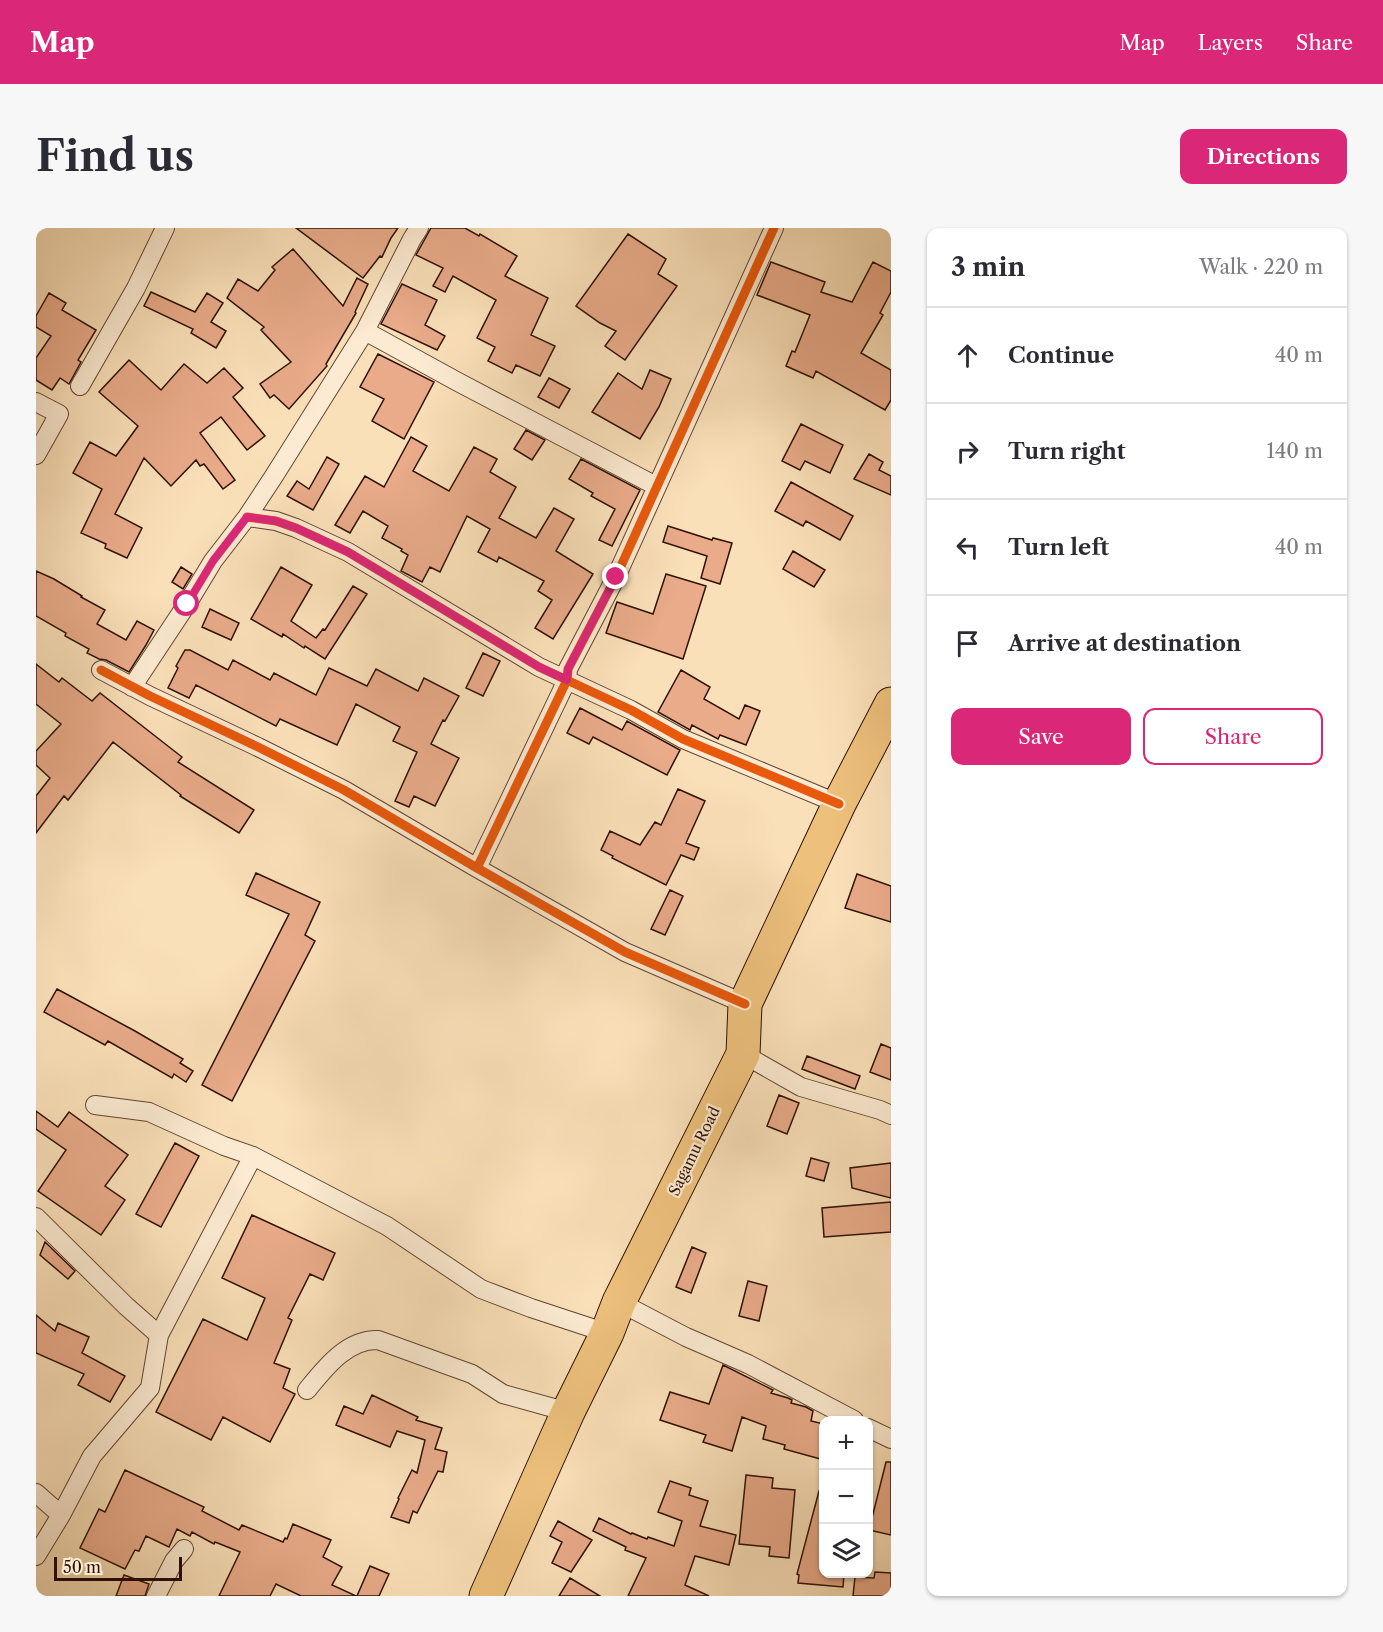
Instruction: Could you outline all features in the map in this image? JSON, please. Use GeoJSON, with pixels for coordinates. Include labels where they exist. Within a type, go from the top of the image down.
{"type":"FeatureCollection","features":[{"type":"Feature","properties":{"kind":"highway","name":"Sagamu Road"},"geometry":{"type":"LineString","coordinates":[[486,1596],[568,1412],[607,1333],[619,1302],[742,1054],[745,1004],[839,804],[891,704]]}},
{"type":"Feature","properties":{"kind":"street"},"geometry":{"type":"LineString","coordinates":[[132,687],[213,561],[247,517],[274,476],[365,331],[419,228]]}},
{"type":"Feature","properties":{"kind":"street"},"geometry":{"type":"LineString","coordinates":[[477,868],[567,680],[568,669],[616,577],[774,228]]}},
{"type":"Feature","properties":{"kind":"street"},"geometry":{"type":"LineString","coordinates":[[80,386],[136,288],[157,231]]}},
{"type":"Feature","properties":{"kind":"street"},"geometry":{"type":"LineString","coordinates":[[365,331],[656,486]]}},
{"type":"Feature","properties":{"kind":"street"},"geometry":{"type":"LineString","coordinates":[[36,402],[58,414],[36,455]]}},
{"type":"Feature","properties":{"kind":"street"},"geometry":{"type":"LineString","coordinates":[[247,517],[276,521],[348,552],[539,667],[631,710],[683,739],[839,804]]}},
{"type":"Feature","properties":{"kind":"street"},"geometry":{"type":"LineString","coordinates":[[101,670],[344,790],[625,952],[745,1004]]}},
{"type":"Feature","properties":{"kind":"street"},"geometry":{"type":"LineString","coordinates":[[742,1054],[801,1088],[891,1114]]}},
{"type":"Feature","properties":{"kind":"street"},"geometry":{"type":"LineString","coordinates":[[95,1105],[149,1112],[224,1146],[253,1156],[387,1226],[481,1289],[607,1333]]}},
{"type":"Feature","properties":{"kind":"street"},"geometry":{"type":"LineString","coordinates":[[36,1556],[92,1456],[150,1388],[159,1335],[253,1156]]}},
{"type":"Feature","properties":{"kind":"street"},"geometry":{"type":"LineString","coordinates":[[36,1217],[126,1306],[159,1335]]}},
{"type":"Feature","properties":{"kind":"street"},"geometry":{"type":"LineString","coordinates":[[619,1302],[686,1337],[748,1364],[846,1416]]}},
{"type":"Feature","properties":{"kind":"street"},"geometry":{"type":"LineString","coordinates":[[307,1390],[328,1364],[346,1351],[367,1340],[378,1340],[472,1374],[503,1394],[568,1412]]}},
{"type":"Feature","properties":{"kind":"street"},"geometry":{"type":"LineString","coordinates":[[873,1430],[891,1439]]}},
{"type":"Feature","properties":{"kind":"street"},"geometry":{"type":"LineString","coordinates":[[36,1493],[61,1515]]}},
{"type":"Feature","properties":{"kind":"street"},"geometry":{"type":"LineString","coordinates":[[156,1596],[174,1561],[184,1549]]}},
{"type":"Feature","properties":{"kind":"building"},"geometry":{"type":"Polygon","coordinates":[[[296,228],[398,228],[382,257],[380,256],[363,278],[296,228]]]}},
{"type":"Feature","properties":{"kind":"building"},"geometry":{"type":"Polygon","coordinates":[[[431,228],[465,228],[479,236],[480,234],[517,256],[505,276],[548,298],[531,335],[555,346],[540,376],[516,365],[512,373],[488,361],[495,347],[477,338],[496,300],[453,276],[445,292],[433,286],[443,268],[416,255],[431,228]]]}},
{"type":"Feature","properties":{"kind":"building"},"geometry":{"type":"Polygon","coordinates":[[[628,234],[666,259],[658,274],[677,286],[625,360],[605,346],[616,331],[576,306],[628,234]]]}},
{"type":"Feature","properties":{"kind":"building"},"geometry":{"type":"Polygon","coordinates":[[[293,249],[343,306],[357,278],[368,284],[356,313],[326,364],[327,366],[289,409],[274,395],[270,398],[260,384],[291,362],[261,330],[264,327],[227,298],[238,279],[258,291],[275,270],[272,267],[293,249]]]}},
{"type":"Feature","properties":{"kind":"building"},"geometry":{"type":"Polygon","coordinates":[[[771,262],[825,282],[821,292],[852,302],[873,262],[891,271],[891,292],[880,313],[883,315],[861,353],[891,370],[891,400],[885,410],[816,371],[813,378],[786,366],[792,351],[795,352],[810,315],[757,295],[771,262]]]}},
{"type":"Feature","properties":{"kind":"building"},"geometry":{"type":"Polygon","coordinates":[[[402,284],[437,300],[425,325],[445,336],[437,350],[381,324],[402,284]]]}},
{"type":"Feature","properties":{"kind":"building"},"geometry":{"type":"Polygon","coordinates":[[[151,292],[195,312],[207,293],[223,303],[211,322],[226,331],[216,348],[191,333],[193,329],[144,306],[151,292]]]}},
{"type":"Feature","properties":{"kind":"building"},"geometry":{"type":"Polygon","coordinates":[[[49,293],[66,303],[62,310],[96,330],[78,360],[81,362],[69,384],[60,378],[52,390],[36,380],[36,358],[51,336],[36,327],[36,316],[49,293]]]}},
{"type":"Feature","properties":{"kind":"building"},"geometry":{"type":"Polygon","coordinates":[[[378,354],[434,382],[404,439],[372,421],[384,399],[360,387],[378,354]]]}},
{"type":"Feature","properties":{"kind":"building"},"geometry":{"type":"Polygon","coordinates":[[[129,360],[161,390],[184,364],[207,383],[224,368],[243,388],[233,397],[265,436],[247,450],[221,417],[200,433],[235,480],[223,489],[204,464],[200,466],[196,460],[171,486],[144,458],[115,514],[142,528],[127,558],[105,548],[106,544],[81,533],[102,489],[73,473],[90,442],[116,456],[138,426],[99,392],[129,360]]]}},
{"type":"Feature","properties":{"kind":"building"},"geometry":{"type":"Polygon","coordinates":[[[650,370],[671,379],[659,407],[640,439],[592,412],[618,373],[642,389],[650,370]]]}},
{"type":"Feature","properties":{"kind":"building"},"geometry":{"type":"Polygon","coordinates":[[[549,378],[570,389],[559,408],[538,397],[549,378]]]}},
{"type":"Feature","properties":{"kind":"building"},"geometry":{"type":"Polygon","coordinates":[[[801,424],[843,445],[830,473],[805,461],[800,470],[782,461],[801,424]]]}},
{"type":"Feature","properties":{"kind":"building"},"geometry":{"type":"Polygon","coordinates":[[[526,430],[545,440],[532,460],[514,449],[526,430]]]}},
{"type":"Feature","properties":{"kind":"building"},"geometry":{"type":"Polygon","coordinates":[[[411,437],[427,446],[413,471],[449,491],[474,447],[497,459],[490,472],[516,487],[499,518],[536,538],[554,508],[574,519],[556,551],[593,574],[553,639],[535,628],[552,600],[538,591],[544,581],[499,557],[497,562],[478,552],[490,529],[467,516],[440,572],[430,567],[422,582],[401,571],[408,555],[382,538],[388,526],[363,511],[350,533],[335,525],[365,476],[384,487],[411,437]]]}},
{"type":"Feature","properties":{"kind":"building"},"geometry":{"type":"Polygon","coordinates":[[[869,454],[883,462],[879,470],[891,476],[891,495],[854,479],[869,454]]]}},
{"type":"Feature","properties":{"kind":"building"},"geometry":{"type":"Polygon","coordinates":[[[327,457],[339,464],[313,510],[287,496],[297,481],[309,489],[327,457]]]}},
{"type":"Feature","properties":{"kind":"building"},"geometry":{"type":"Polygon","coordinates":[[[581,459],[640,490],[612,546],[599,540],[615,509],[591,496],[593,493],[569,479],[581,459]]]}},
{"type":"Feature","properties":{"kind":"building"},"geometry":{"type":"Polygon","coordinates":[[[791,482],[853,516],[840,540],[806,521],[803,526],[775,511],[791,482]]]}},
{"type":"Feature","properties":{"kind":"building"},"geometry":{"type":"Polygon","coordinates":[[[668,526],[712,540],[713,538],[732,543],[720,584],[701,578],[707,556],[663,542],[668,526]]]}},
{"type":"Feature","properties":{"kind":"building"},"geometry":{"type":"Polygon","coordinates":[[[793,551],[825,570],[814,587],[783,569],[793,551]]]}},
{"type":"Feature","properties":{"kind":"building"},"geometry":{"type":"Polygon","coordinates":[[[181,567],[192,574],[183,589],[172,582],[181,567]]]}},
{"type":"Feature","properties":{"kind":"building"},"geometry":{"type":"Polygon","coordinates":[[[281,567],[312,585],[291,621],[316,638],[323,629],[325,630],[353,586],[367,594],[325,659],[283,634],[282,637],[251,619],[281,567]]]}},
{"type":"Feature","properties":{"kind":"building"},"geometry":{"type":"Polygon","coordinates":[[[36,571],[54,579],[105,610],[97,624],[126,640],[137,621],[154,630],[129,672],[87,653],[89,649],[36,616],[36,571]]]}},
{"type":"Feature","properties":{"kind":"building"},"geometry":{"type":"Polygon","coordinates":[[[666,574],[706,586],[683,659],[606,633],[617,602],[653,614],[666,574]]]}},
{"type":"Feature","properties":{"kind":"building"},"geometry":{"type":"Polygon","coordinates":[[[210,609],[239,623],[231,640],[202,627],[210,609]]]}},
{"type":"Feature","properties":{"kind":"building"},"geometry":{"type":"Polygon","coordinates":[[[185,650],[190,650],[228,670],[233,660],[270,680],[274,673],[316,695],[329,668],[367,686],[376,669],[418,691],[424,678],[459,696],[431,744],[459,758],[435,806],[414,796],[409,807],[395,801],[417,752],[393,741],[400,727],[356,704],[337,745],[280,719],[276,726],[196,685],[189,698],[168,688],[185,650]]]}},
{"type":"Feature","properties":{"kind":"building"},"geometry":{"type":"Polygon","coordinates":[[[483,653],[500,661],[483,696],[466,688],[483,653]]]}},
{"type":"Feature","properties":{"kind":"building"},"geometry":{"type":"Polygon","coordinates":[[[36,664],[59,682],[62,678],[92,701],[100,693],[182,757],[178,762],[254,810],[239,833],[180,796],[113,742],[68,800],[64,796],[36,833],[36,796],[50,778],[36,765],[36,751],[61,724],[36,704],[36,664]]]}},
{"type":"Feature","properties":{"kind":"building"},"geometry":{"type":"Polygon","coordinates":[[[681,670],[710,687],[704,699],[739,719],[745,705],[760,711],[746,745],[720,735],[718,739],[692,725],[690,730],[658,712],[681,670]]]}},
{"type":"Feature","properties":{"kind":"building"},"geometry":{"type":"Polygon","coordinates":[[[580,708],[622,730],[627,721],[680,750],[667,775],[593,737],[589,744],[567,733],[580,708]]]}},
{"type":"Feature","properties":{"kind":"building"},"geometry":{"type":"Polygon","coordinates":[[[678,789],[705,801],[686,843],[699,848],[694,860],[681,855],[666,885],[612,858],[613,856],[601,850],[610,831],[640,845],[655,822],[661,825],[678,789]]]}},
{"type":"Feature","properties":{"kind":"building"},"geometry":{"type":"Polygon","coordinates":[[[256,873],[320,902],[305,935],[315,941],[232,1101],[202,1085],[289,914],[246,895],[256,873]]]}},
{"type":"Feature","properties":{"kind":"building"},"geometry":{"type":"Polygon","coordinates":[[[857,874],[891,886],[891,922],[845,908],[857,874]]]}},
{"type":"Feature","properties":{"kind":"building"},"geometry":{"type":"Polygon","coordinates":[[[670,890],[683,896],[665,935],[651,929],[670,890]]]}},
{"type":"Feature","properties":{"kind":"building"},"geometry":{"type":"Polygon","coordinates":[[[57,989],[183,1059],[180,1063],[193,1071],[186,1082],[174,1074],[172,1078],[108,1041],[105,1045],[44,1012],[57,989]]]}},
{"type":"Feature","properties":{"kind":"building"},"geometry":{"type":"Polygon","coordinates":[[[881,1044],[891,1048],[891,1080],[870,1072],[881,1044]]]}},
{"type":"Feature","properties":{"kind":"building"},"geometry":{"type":"Polygon","coordinates":[[[807,1056],[860,1076],[855,1089],[802,1069],[807,1056]]]}},
{"type":"Feature","properties":{"kind":"building"},"geometry":{"type":"Polygon","coordinates":[[[779,1095],[799,1103],[787,1134],[767,1126],[779,1095]]]}},
{"type":"Feature","properties":{"kind":"building"},"geometry":{"type":"Polygon","coordinates":[[[36,1111],[58,1127],[69,1112],[128,1155],[105,1186],[125,1200],[101,1235],[38,1191],[66,1150],[36,1129],[36,1111]]]}},
{"type":"Feature","properties":{"kind":"building"},"geometry":{"type":"Polygon","coordinates":[[[175,1143],[199,1156],[161,1227],[136,1214],[175,1143]]]}},
{"type":"Feature","properties":{"kind":"building"},"geometry":{"type":"Polygon","coordinates":[[[811,1158],[829,1163],[824,1181],[806,1176],[811,1158]]]}},
{"type":"Feature","properties":{"kind":"building"},"geometry":{"type":"Polygon","coordinates":[[[891,1163],[891,1198],[852,1188],[850,1168],[891,1163]]]}},
{"type":"Feature","properties":{"kind":"building"},"geometry":{"type":"Polygon","coordinates":[[[891,1202],[891,1232],[824,1237],[822,1208],[891,1202]]]}},
{"type":"Feature","properties":{"kind":"building"},"geometry":{"type":"Polygon","coordinates":[[[252,1215],[335,1253],[323,1280],[310,1274],[288,1318],[292,1320],[274,1363],[290,1369],[283,1388],[295,1394],[270,1442],[223,1417],[211,1440],[156,1412],[203,1319],[247,1340],[265,1298],[222,1278],[252,1215]]]}},
{"type":"Feature","properties":{"kind":"building"},"geometry":{"type":"Polygon","coordinates":[[[45,1242],[75,1271],[68,1279],[40,1255],[45,1242]]]}},
{"type":"Feature","properties":{"kind":"building"},"geometry":{"type":"Polygon","coordinates":[[[692,1247],[706,1253],[691,1293],[676,1287],[692,1247]]]}},
{"type":"Feature","properties":{"kind":"building"},"geometry":{"type":"Polygon","coordinates":[[[748,1281],[767,1286],[759,1321],[739,1316],[748,1281]]]}},
{"type":"Feature","properties":{"kind":"building"},"geometry":{"type":"Polygon","coordinates":[[[36,1315],[55,1331],[58,1323],[89,1337],[82,1353],[125,1376],[110,1402],[78,1385],[84,1374],[36,1353],[36,1315]]]}},
{"type":"Feature","properties":{"kind":"building"},"geometry":{"type":"Polygon","coordinates":[[[723,1365],[773,1390],[771,1393],[788,1398],[792,1400],[791,1403],[813,1411],[811,1421],[819,1423],[819,1459],[784,1449],[785,1445],[763,1439],[766,1426],[742,1417],[732,1451],[703,1442],[706,1435],[660,1420],[670,1392],[709,1404],[723,1365]]]}},
{"type":"Feature","properties":{"kind":"building"},"geometry":{"type":"Polygon","coordinates":[[[372,1395],[418,1417],[416,1420],[442,1428],[435,1449],[447,1452],[443,1472],[438,1471],[417,1513],[413,1511],[409,1523],[391,1517],[412,1470],[417,1473],[425,1440],[397,1431],[390,1447],[336,1425],[344,1406],[363,1414],[372,1395]]]}},
{"type":"Feature","properties":{"kind":"building"},"geometry":{"type":"Polygon","coordinates":[[[886,1462],[891,1462],[891,1535],[873,1531],[873,1514],[886,1462]]]}},
{"type":"Feature","properties":{"kind":"building"},"geometry":{"type":"Polygon","coordinates":[[[125,1470],[204,1507],[202,1511],[239,1530],[242,1525],[283,1542],[285,1538],[287,1539],[293,1524],[331,1540],[323,1557],[342,1567],[332,1585],[356,1596],[301,1596],[276,1584],[270,1596],[219,1596],[240,1552],[215,1542],[214,1544],[192,1532],[190,1536],[177,1529],[169,1547],[146,1536],[139,1551],[135,1550],[125,1569],[80,1548],[99,1509],[105,1512],[125,1470]]]}},
{"type":"Feature","properties":{"kind":"building"},"geometry":{"type":"Polygon","coordinates":[[[746,1475],[773,1478],[772,1488],[795,1490],[789,1558],[769,1556],[770,1547],[739,1544],[746,1475]]]}},
{"type":"Feature","properties":{"kind":"building"},"geometry":{"type":"Polygon","coordinates":[[[670,1481],[691,1488],[689,1495],[708,1501],[700,1526],[736,1535],[729,1565],[695,1556],[685,1585],[709,1596],[628,1596],[646,1558],[625,1550],[626,1547],[593,1531],[599,1518],[631,1534],[674,1546],[682,1521],[658,1512],[670,1481]]]}},
{"type":"Feature","properties":{"kind":"building"},"geometry":{"type":"Polygon","coordinates":[[[819,1491],[819,1578],[844,1578],[843,1587],[798,1583],[799,1575],[797,1574],[819,1491]]]}},
{"type":"Feature","properties":{"kind":"building"},"geometry":{"type":"Polygon","coordinates":[[[558,1521],[592,1540],[571,1572],[552,1563],[562,1542],[550,1536],[558,1521]]]}},
{"type":"Feature","properties":{"kind":"building"},"geometry":{"type":"Polygon","coordinates":[[[370,1566],[389,1574],[379,1596],[357,1596],[370,1566]]]}},
{"type":"Feature","properties":{"kind":"building"},"geometry":{"type":"Polygon","coordinates":[[[875,1572],[891,1573],[891,1596],[853,1596],[855,1578],[874,1578],[875,1572]]]}},
{"type":"Feature","properties":{"kind":"building"},"geometry":{"type":"Polygon","coordinates":[[[124,1575],[149,1584],[145,1596],[116,1596],[124,1575]]]}},
{"type":"Feature","properties":{"kind":"building"},"geometry":{"type":"Polygon","coordinates":[[[570,1578],[600,1596],[559,1596],[570,1578]]]}},
{"type":"Feature","properties":{"kind":"cycle path"},"geometry":{"type":"LineString","coordinates":[[477,868],[567,680],[568,669],[616,577],[774,228]]}},
{"type":"Feature","properties":{"kind":"cycle path"},"geometry":{"type":"LineString","coordinates":[[247,517],[276,521],[348,552],[539,667],[631,710],[683,739],[839,804]]}},
{"type":"Feature","properties":{"kind":"cycle path"},"geometry":{"type":"LineString","coordinates":[[101,670],[344,790],[625,952],[745,1004]]}},
{"type":"Feature","properties":{"kind":"route"},"geometry":{"type":"LineString","coordinates":[[187,604],[213,561],[247,517],[276,521],[348,552],[539,667],[567,680],[568,669],[616,577]]}}]}
